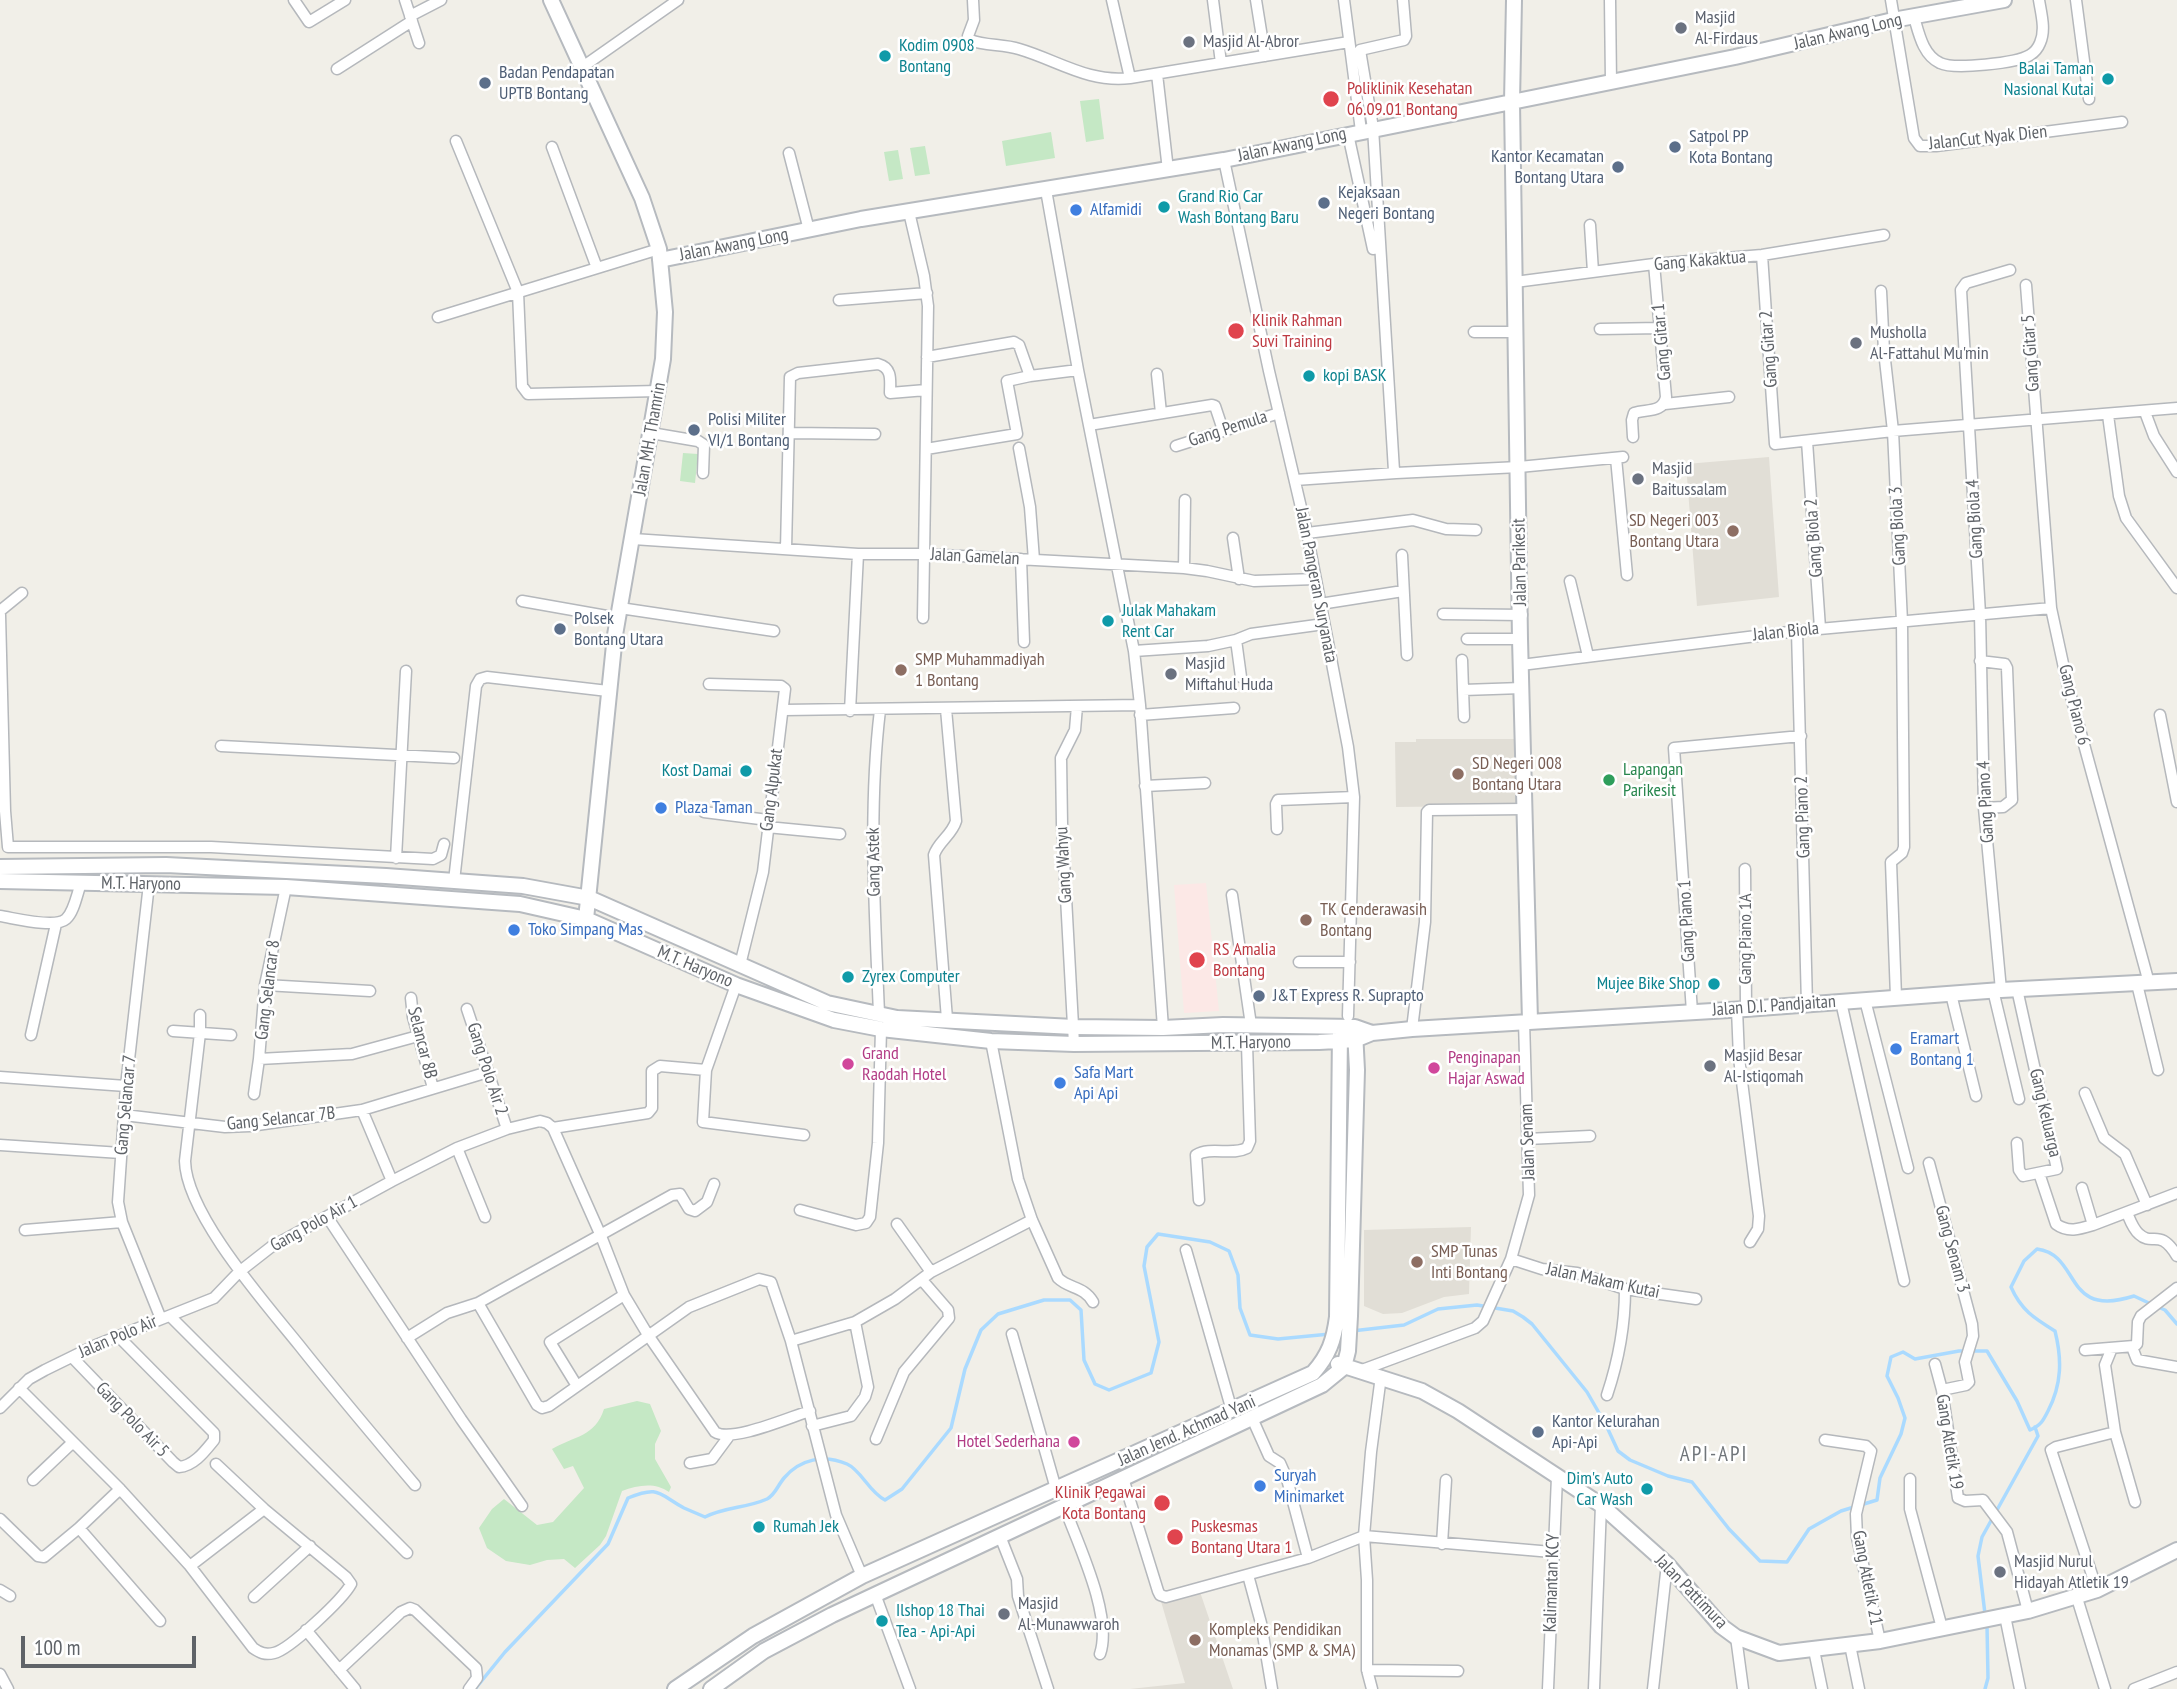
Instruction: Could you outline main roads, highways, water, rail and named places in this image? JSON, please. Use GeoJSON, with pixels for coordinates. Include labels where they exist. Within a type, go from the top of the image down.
{"type":"FeatureCollection","features":[{"type":"Feature","properties":{"kind":"waterway"},"geometry":{"type":"LineString","coordinates":[[475,1689],[505,1652],[608,1544],[628,1498],[647,1492],[658,1493],[705,1517],[767,1499],[797,1466],[821,1459],[838,1461],[852,1467],[874,1492],[885,1500],[902,1489],[951,1428],[965,1369],[981,1330],[998,1314],[1044,1300],[1070,1300],[1081,1310],[1084,1360],[1095,1384],[1109,1390],[1151,1373],[1159,1342],[1144,1266],[1147,1247],[1158,1234],[1210,1242],[1229,1251],[1238,1275],[1240,1308],[1250,1335],[1278,1339],[1330,1334]]}},
{"type":"Feature","properties":{"kind":"waterway"},"geometry":{"type":"LineString","coordinates":[[1352,1331],[1404,1325],[1438,1309],[1477,1305],[1513,1311],[1532,1324],[1587,1392],[1618,1451],[1630,1460],[1668,1476],[1692,1482],[1729,1529],[1760,1561],[1787,1562],[1809,1529],[1841,1511],[1877,1500],[1880,1478],[1901,1434],[1905,1418],[1887,1376],[1891,1357],[1903,1352],[1915,1359],[1959,1351],[1987,1351],[2017,1401],[2030,1430],[2041,1422],[2053,1401],[2058,1381],[2060,1361],[2055,1331],[2029,1313],[2011,1287],[2024,1261],[2037,1249],[2051,1254],[2061,1262],[2084,1293],[2095,1299],[2111,1301],[2134,1296],[2151,1304]]}},
{"type":"Feature","properties":{"kind":"waterway"},"geometry":{"type":"LineString","coordinates":[[2158,1307],[2165,1310],[2177,1324]]}},
{"type":"Feature","properties":{"kind":"waterway"},"geometry":{"type":"LineString","coordinates":[[1985,1614],[1978,1556],[1982,1537],[2038,1436],[2035,1427]]}},
{"type":"Feature","properties":{"kind":"waterway"},"geometry":{"type":"LineString","coordinates":[[1985,1689],[1988,1678],[1987,1625]]}},
{"type":"Feature","properties":{"kind":"place","name":"Masjid Al-Firdaus"},"geometry":{"type":"Point","coordinates":[1681,28]}},
{"type":"Feature","properties":{"kind":"place","name":"Masjid Al-Abror"},"geometry":{"type":"Point","coordinates":[1189,42]}},
{"type":"Feature","properties":{"kind":"place","name":"Kodim 0908 Bontang"},"geometry":{"type":"Point","coordinates":[885,56]}},
{"type":"Feature","properties":{"kind":"place","name":"Balai Taman Nasional Kutai"},"geometry":{"type":"Point","coordinates":[2108,79]}},
{"type":"Feature","properties":{"kind":"place","name":"Badan Pendapatan UPTB Bontang"},"geometry":{"type":"Point","coordinates":[485,83]}},
{"type":"Feature","properties":{"kind":"place","name":"Poliklinik Kesehatan 06.09.01 Bontang"},"geometry":{"type":"Point","coordinates":[1331,99]}},
{"type":"Feature","properties":{"kind":"place","name":"Satpol PP Kota Bontang"},"geometry":{"type":"Point","coordinates":[1675,147]}},
{"type":"Feature","properties":{"kind":"place","name":"Kantor Kecamatan Bontang Utara"},"geometry":{"type":"Point","coordinates":[1618,167]}},
{"type":"Feature","properties":{"kind":"place","name":"Kejaksaan Negeri Bontang"},"geometry":{"type":"Point","coordinates":[1324,203]}},
{"type":"Feature","properties":{"kind":"place","name":"Grand Rio Car Wash Bontang Baru"},"geometry":{"type":"Point","coordinates":[1164,207]}},
{"type":"Feature","properties":{"kind":"place","name":"Alfamidi"},"geometry":{"type":"Point","coordinates":[1076,210]}},
{"type":"Feature","properties":{"kind":"place","name":"Klinik Rahman Suvi Training"},"geometry":{"type":"Point","coordinates":[1236,331]}},
{"type":"Feature","properties":{"kind":"place","name":"Musholla Al-Fattahul Mu'min"},"geometry":{"type":"Point","coordinates":[1856,343]}},
{"type":"Feature","properties":{"kind":"place","name":"kopi BASK"},"geometry":{"type":"Point","coordinates":[1309,376]}},
{"type":"Feature","properties":{"kind":"place","name":"Polisi Militer VI/1 Bontang"},"geometry":{"type":"Point","coordinates":[694,430]}},
{"type":"Feature","properties":{"kind":"place","name":"Masjid Baitussalam"},"geometry":{"type":"Point","coordinates":[1638,479]}},
{"type":"Feature","properties":{"kind":"place","name":"SD Negeri 003 Bontang Utara"},"geometry":{"type":"Point","coordinates":[1733,531]}},
{"type":"Feature","properties":{"kind":"place","name":"Julak Mahakam Rent Car"},"geometry":{"type":"Point","coordinates":[1108,621]}},
{"type":"Feature","properties":{"kind":"place","name":"Polsek Bontang Utara"},"geometry":{"type":"Point","coordinates":[560,629]}},
{"type":"Feature","properties":{"kind":"place","name":"SMP Muhammadiyah 1 Bontang"},"geometry":{"type":"Point","coordinates":[901,670]}},
{"type":"Feature","properties":{"kind":"place","name":"Masjid Miftahul Huda"},"geometry":{"type":"Point","coordinates":[1171,674]}},
{"type":"Feature","properties":{"kind":"place","name":"Kost Damai"},"geometry":{"type":"Point","coordinates":[746,771]}},
{"type":"Feature","properties":{"kind":"place","name":"SD Negeri 008 Bontang Utara"},"geometry":{"type":"Point","coordinates":[1458,774]}},
{"type":"Feature","properties":{"kind":"place","name":"Lapangan Parikesit"},"geometry":{"type":"Point","coordinates":[1609,780]}},
{"type":"Feature","properties":{"kind":"place","name":"Plaza Taman"},"geometry":{"type":"Point","coordinates":[661,808]}},
{"type":"Feature","properties":{"kind":"place","name":"TK Cenderawasih Bontang"},"geometry":{"type":"Point","coordinates":[1306,920]}},
{"type":"Feature","properties":{"kind":"place","name":"Toko Simpang Mas"},"geometry":{"type":"Point","coordinates":[514,930]}},
{"type":"Feature","properties":{"kind":"place","name":"RS Amalia Bontang"},"geometry":{"type":"Point","coordinates":[1197,960]}},
{"type":"Feature","properties":{"kind":"place","name":"Zyrex Computer"},"geometry":{"type":"Point","coordinates":[848,977]}},
{"type":"Feature","properties":{"kind":"place","name":"Mujee Bike Shop"},"geometry":{"type":"Point","coordinates":[1714,984]}},
{"type":"Feature","properties":{"kind":"place","name":"J&T Express R. Suprapto"},"geometry":{"type":"Point","coordinates":[1259,996]}},
{"type":"Feature","properties":{"kind":"place","name":"Eramart Bontang 1"},"geometry":{"type":"Point","coordinates":[1896,1049]}},
{"type":"Feature","properties":{"kind":"place","name":"Grand Raodah Hotel"},"geometry":{"type":"Point","coordinates":[848,1064]}},
{"type":"Feature","properties":{"kind":"place","name":"Masjid Besar Al-Istiqomah"},"geometry":{"type":"Point","coordinates":[1710,1066]}},
{"type":"Feature","properties":{"kind":"place","name":"Penginapan Hajar Aswad"},"geometry":{"type":"Point","coordinates":[1434,1068]}},
{"type":"Feature","properties":{"kind":"place","name":"Safa Mart Api Api"},"geometry":{"type":"Point","coordinates":[1060,1083]}},
{"type":"Feature","properties":{"kind":"place","name":"SMP Tunas Inti Bontang"},"geometry":{"type":"Point","coordinates":[1417,1262]}},
{"type":"Feature","properties":{"kind":"place","name":"Kantor Kelurahan Api-Api"},"geometry":{"type":"Point","coordinates":[1538,1432]}},
{"type":"Feature","properties":{"kind":"place","name":"Hotel Sederhana"},"geometry":{"type":"Point","coordinates":[1074,1442]}},
{"type":"Feature","properties":{"kind":"place","name":"Suryah Minimarket"},"geometry":{"type":"Point","coordinates":[1260,1486]}},
{"type":"Feature","properties":{"kind":"place","name":"Dim's Auto Car Wash"},"geometry":{"type":"Point","coordinates":[1647,1489]}},
{"type":"Feature","properties":{"kind":"place","name":"Klinik Pegawai Kota Bontang"},"geometry":{"type":"Point","coordinates":[1162,1503]}},
{"type":"Feature","properties":{"kind":"place","name":"Rumah Jek"},"geometry":{"type":"Point","coordinates":[759,1527]}},
{"type":"Feature","properties":{"kind":"place","name":"Puskesmas Bontang Utara 1"},"geometry":{"type":"Point","coordinates":[1175,1537]}},
{"type":"Feature","properties":{"kind":"place","name":"Masjid Nurul Hidayah Atletik 19"},"geometry":{"type":"Point","coordinates":[2000,1572]}},
{"type":"Feature","properties":{"kind":"place","name":"Masjid Al-Munawwaroh"},"geometry":{"type":"Point","coordinates":[1004,1614]}},
{"type":"Feature","properties":{"kind":"place","name":"Ilshop 18 Thai Tea - Api-Api"},"geometry":{"type":"Point","coordinates":[882,1621]}},
{"type":"Feature","properties":{"kind":"place","name":"Kompleks Pendidikan Monamas (SMP & SMA)"},"geometry":{"type":"Point","coordinates":[1195,1640]}},
{"type":"Feature","properties":{"kind":"district","name":"API-API"},"geometry":{"type":"Point","coordinates":[1714,1455]}}]}
